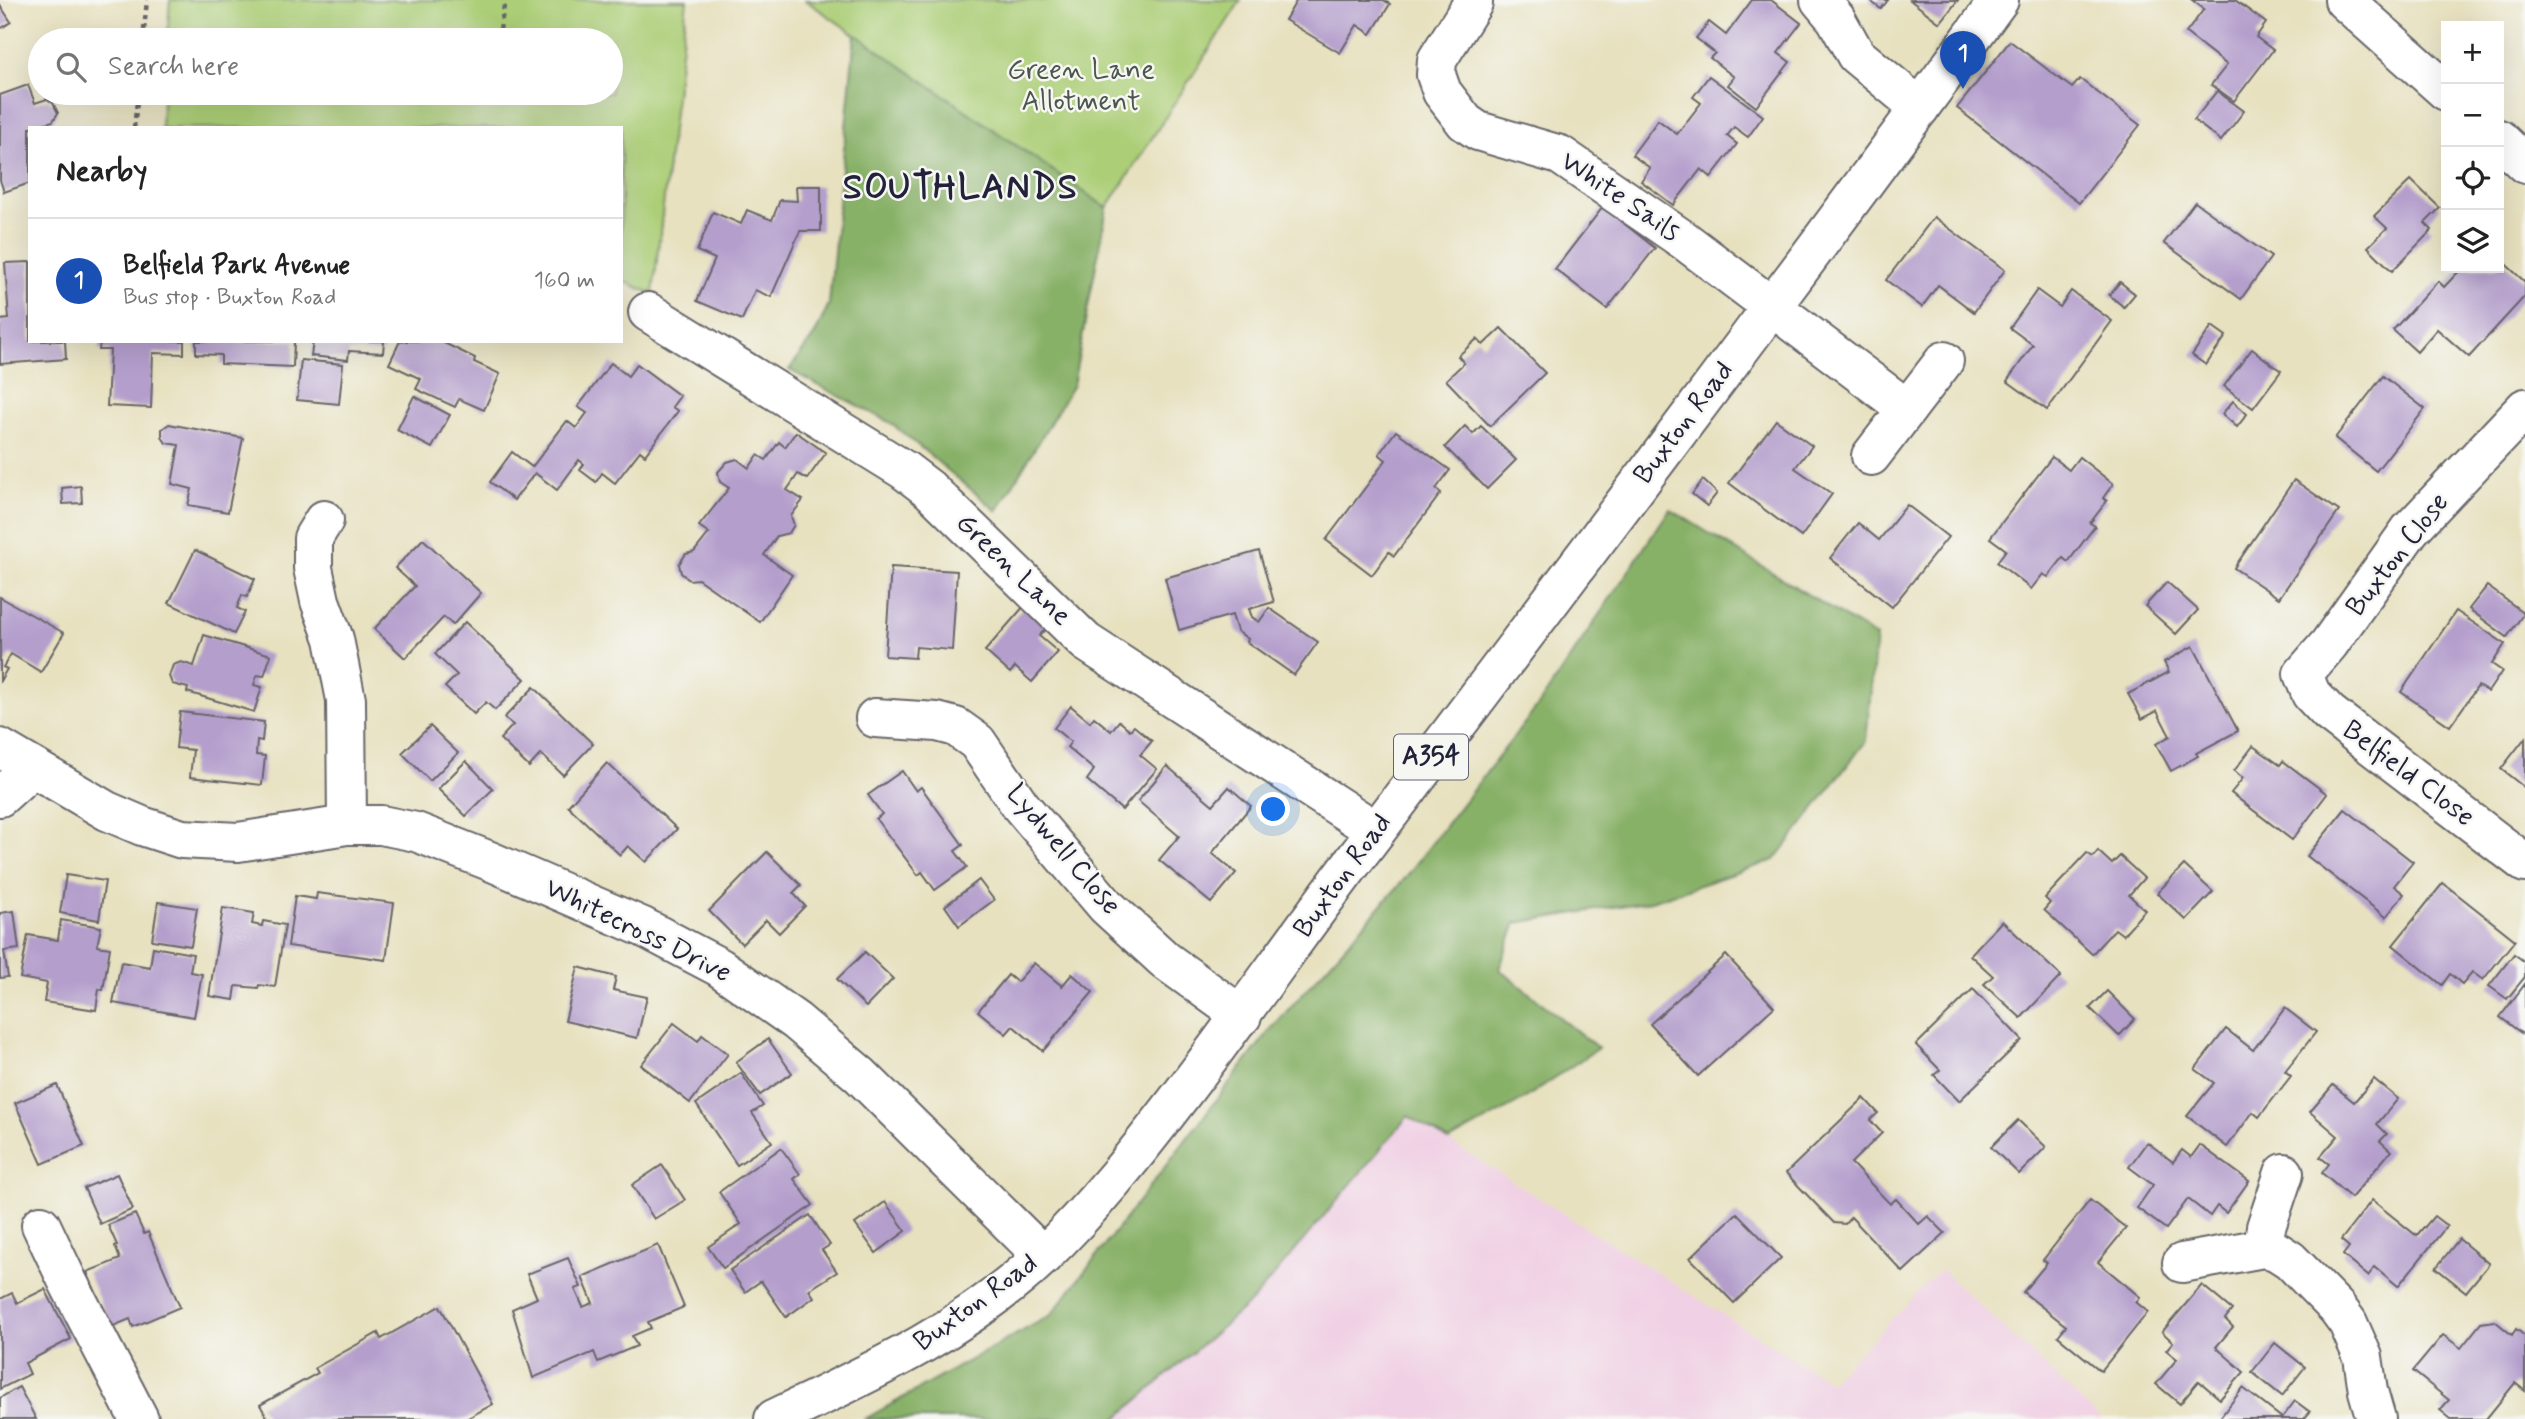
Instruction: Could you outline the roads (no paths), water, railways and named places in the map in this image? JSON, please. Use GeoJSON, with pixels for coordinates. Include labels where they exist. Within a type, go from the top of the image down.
{"type":"FeatureCollection","features":[{"type":"Feature","properties":{"kind":"main road"},"geometry":{"type":"LineString","coordinates":[[1819,0],[1836,19],[1856,55],[1920,108]]}},
{"type":"Feature","properties":{"kind":"main road","name":"Buxton Road"},"geometry":{"type":"LineString","coordinates":[[775,1419],[890,1363],[987,1303],[1043,1256],[1135,1156],[1999,0]]}},
{"type":"Feature","properties":{"kind":"main road"},"geometry":{"type":"LineString","coordinates":[[2344,0],[2441,87]]}},
{"type":"Feature","properties":{"kind":"main road","name":"White Sails"},"geometry":{"type":"LineString","coordinates":[[1473,3],[1437,60],[1436,75],[1442,92],[1465,122],[1478,131],[1560,155],[1685,241],[1907,408]]}},
{"type":"Feature","properties":{"kind":"main road"},"geometry":{"type":"LineString","coordinates":[[2504,144],[2525,164]]}},
{"type":"Feature","properties":{"kind":"main road","name":"Green Lane"},"geometry":{"type":"LineString","coordinates":[[648,312],[904,470],[929,489],[1086,642],[1376,831]]}},
{"type":"Feature","properties":{"kind":"main road"},"geometry":{"type":"LineString","coordinates":[[1871,456],[1944,360]]}},
{"type":"Feature","properties":{"kind":"main road","name":"Buxton Close"},"geometry":{"type":"LineString","coordinates":[[2303,674],[2329,645],[2410,530],[2525,408]]}},
{"type":"Feature","properties":{"kind":"main road"},"geometry":{"type":"LineString","coordinates":[[324,520],[313,538],[313,568],[320,601],[334,639],[346,700],[347,825]]}},
{"type":"Feature","properties":{"kind":"main road","name":"Belfield Close"},"geometry":{"type":"LineString","coordinates":[[2303,674],[2311,694],[2329,713],[2525,863]]}},
{"type":"Feature","properties":{"kind":"main road","name":"Lydwell Close"},"geometry":{"type":"LineString","coordinates":[[875,718],[937,722],[956,727],[977,742],[1020,805],[1106,906],[1166,961],[1242,1016]]}},
{"type":"Feature","properties":{"kind":"main road","name":"Whitecross Drive"},"geometry":{"type":"LineString","coordinates":[[0,748],[107,811],[183,839],[238,842],[347,825],[381,825],[416,832],[490,861],[643,928],[719,967],[796,1021],[860,1075],[1043,1256]]}},
{"type":"Feature","properties":{"kind":"main road"},"geometry":{"type":"LineString","coordinates":[[0,797],[32,768]]}},
{"type":"Feature","properties":{"kind":"main road"},"geometry":{"type":"LineString","coordinates":[[2263,1248],[2266,1227],[2284,1173]]}},
{"type":"Feature","properties":{"kind":"main road"},"geometry":{"type":"LineString","coordinates":[[41,1225],[139,1419]]}},
{"type":"Feature","properties":{"kind":"main road"},"geometry":{"type":"LineString","coordinates":[[2182,1263],[2263,1248],[2276,1251],[2290,1260],[2348,1323],[2363,1357],[2376,1419]]}},
{"type":"Feature","properties":{"kind":"place","name":"Belfield Park Avenue"},"geometry":{"type":"Point","coordinates":[1963,89]}},
{"type":"Feature","properties":{"kind":"district","name":"SOUTHLANDS"},"geometry":{"type":"Point","coordinates":[961,188]}},
{"type":"Feature","properties":{"kind":"park label","name":"Green Lane Allotment"},"geometry":{"type":"Point","coordinates":[1081,86]}}]}
